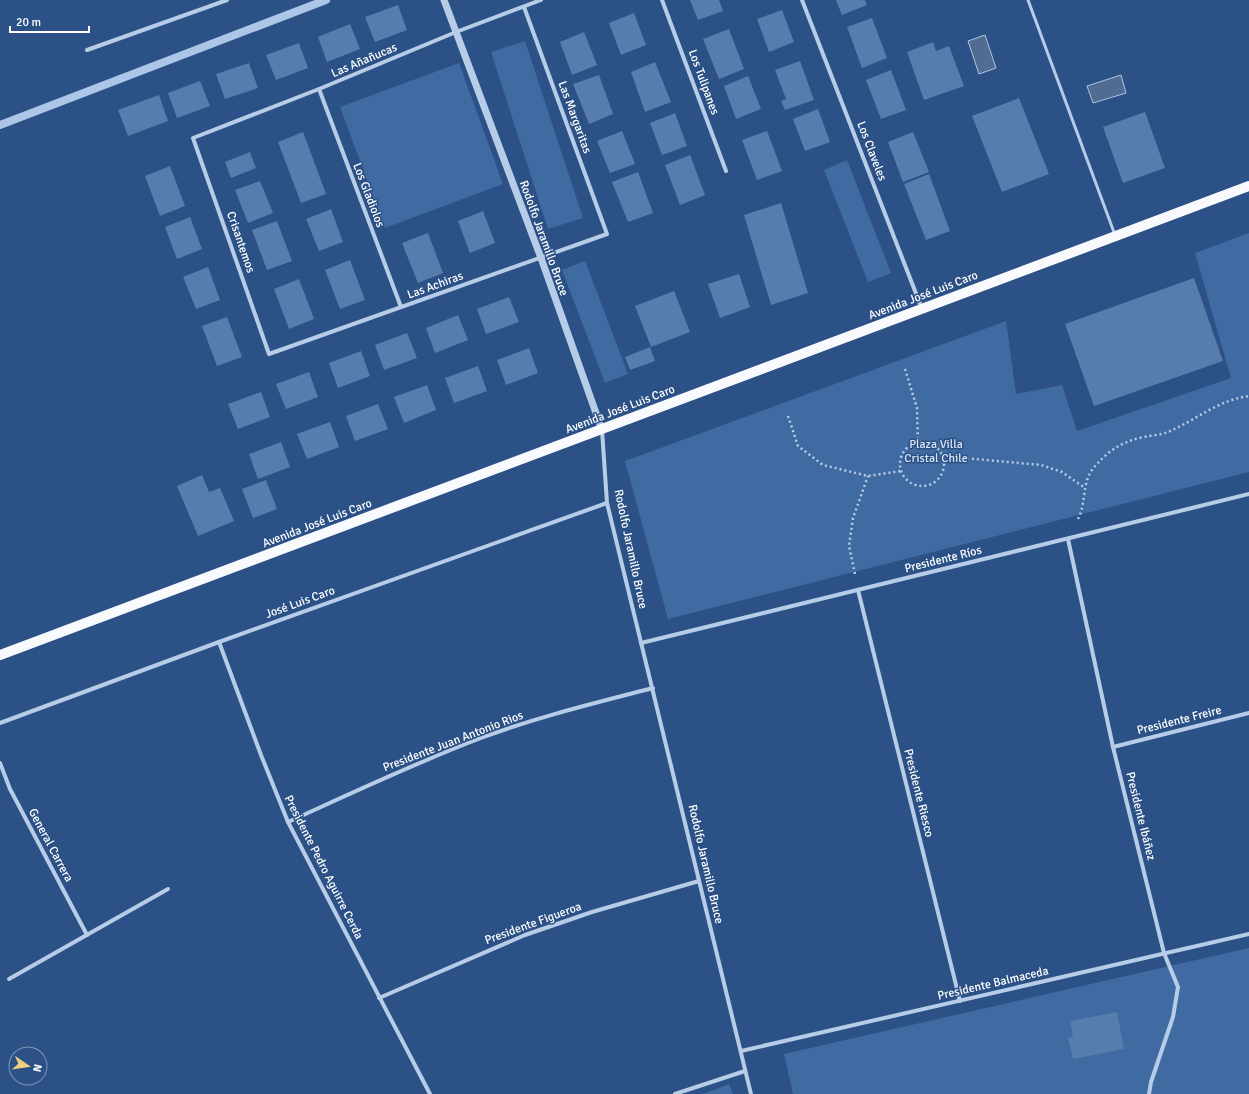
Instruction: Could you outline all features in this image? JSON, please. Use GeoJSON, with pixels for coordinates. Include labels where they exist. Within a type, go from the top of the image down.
{"type":"FeatureCollection","features":[{"type":"Feature","properties":{"kind":"main road","name":"Avenida José Luis Caro"},"geometry":{"type":"LineString","coordinates":[[0,655],[1249,186]]}},
{"type":"Feature","properties":{"kind":"street"},"geometry":{"type":"LineString","coordinates":[[87,50],[227,0]]}},
{"type":"Feature","properties":{"kind":"street","name":"Rodolfo Jaramillo Bruce"},"geometry":{"type":"LineString","coordinates":[[444,0],[602,430],[607,503],[751,1094]]}},
{"type":"Feature","properties":{"kind":"street","name":"Las Añañucas"},"geometry":{"type":"LineString","coordinates":[[193,138],[319,89],[456,32],[541,0]]}},
{"type":"Feature","properties":{"kind":"street","name":"Los Tulipanes"},"geometry":{"type":"LineString","coordinates":[[662,0],[726,171]]}},
{"type":"Feature","properties":{"kind":"street","name":"Los Claveles"},"geometry":{"type":"LineString","coordinates":[[802,0],[922,309]]}},
{"type":"Feature","properties":{"kind":"street","name":"Las Margaritas"},"geometry":{"type":"LineString","coordinates":[[524,7],[606,234]]}},
{"type":"Feature","properties":{"kind":"street","name":"Los Gladiolos"},"geometry":{"type":"LineString","coordinates":[[319,89],[401,308]]}},
{"type":"Feature","properties":{"kind":"street","name":"Crisantemos"},"geometry":{"type":"LineString","coordinates":[[193,138],[270,354]]}},
{"type":"Feature","properties":{"kind":"street","name":"Las Achiras"},"geometry":{"type":"LineString","coordinates":[[270,354],[606,234]]}},
{"type":"Feature","properties":{"kind":"street","name":"Presidente Ríos"},"geometry":{"type":"LineString","coordinates":[[641,643],[1249,494]]}},
{"type":"Feature","properties":{"kind":"street","name":"José Luis Caro"},"geometry":{"type":"LineString","coordinates":[[0,723],[219,642],[607,503]]}},
{"type":"Feature","properties":{"kind":"street","name":"Presidente Ibáñez"},"geometry":{"type":"LineString","coordinates":[[1068,539],[1113,746],[1164,953],[1178,987],[1177,1001],[1173,1017],[1151,1082],[1149,1094]]}},
{"type":"Feature","properties":{"kind":"street","name":"Presidente Riesco"},"geometry":{"type":"LineString","coordinates":[[858,590],[960,1001]]}},
{"type":"Feature","properties":{"kind":"street","name":"Presidente Pedro Aguirre Cerda"},"geometry":{"type":"LineString","coordinates":[[219,642],[261,755],[288,822],[430,1094]]}},
{"type":"Feature","properties":{"kind":"street","name":"Presidente Juan Antonio Rios"},"geometry":{"type":"LineString","coordinates":[[288,822],[416,764],[481,738],[552,714],[653,688]]}},
{"type":"Feature","properties":{"kind":"street","name":"Presidente Freire"},"geometry":{"type":"LineString","coordinates":[[1113,746],[1249,713]]}},
{"type":"Feature","properties":{"kind":"street","name":"General Carrera"},"geometry":{"type":"LineString","coordinates":[[0,763],[10,789],[87,935]]}},
{"type":"Feature","properties":{"kind":"street","name":"Presidente Figueroa"},"geometry":{"type":"LineString","coordinates":[[379,998],[525,935],[592,912],[698,881]]}},
{"type":"Feature","properties":{"kind":"street"},"geometry":{"type":"LineString","coordinates":[[8,979],[168,889]]}},
{"type":"Feature","properties":{"kind":"street","name":"Presidente Balmaceda"},"geometry":{"type":"LineString","coordinates":[[741,1052],[1249,934]]}},
{"type":"Feature","properties":{"kind":"street"},"geometry":{"type":"LineString","coordinates":[[675,1094],[746,1071]]}},
{"type":"Feature","properties":{"kind":"lane"},"geometry":{"type":"LineString","coordinates":[[1028,0],[1115,236]]}},
{"type":"Feature","properties":{"kind":"path"},"geometry":{"type":"LineString","coordinates":[[905,369],[917,408],[918,443]]}},
{"type":"Feature","properties":{"kind":"path"},"geometry":{"type":"LineString","coordinates":[[1068,539],[1082,511],[1085,488],[1091,472],[1105,454],[1130,440],[1168,432],[1210,409],[1240,397],[1249,396]]}},
{"type":"Feature","properties":{"kind":"path"},"geometry":{"type":"LineString","coordinates":[[788,416],[798,446],[823,465],[868,476],[901,471]]}},
{"type":"Feature","properties":{"kind":"path"},"geometry":{"type":"LineString","coordinates":[[918,443],[932,445],[942,456],[943,470],[940,476],[929,485],[916,485],[909,482],[901,471],[901,457],[905,450],[918,443]]}},
{"type":"Feature","properties":{"kind":"path"},"geometry":{"type":"LineString","coordinates":[[942,456],[1041,465],[1062,472],[1085,488]]}},
{"type":"Feature","properties":{"kind":"path"},"geometry":{"type":"LineString","coordinates":[[858,590],[849,546],[853,518],[868,476]]}},
{"type":"Feature","properties":{"kind":"green space"},"geometry":{"type":"Polygon","coordinates":[[[525,41],[583,218],[548,229],[491,52],[525,41]]]}},
{"type":"Feature","properties":{"kind":"green space"},"geometry":{"type":"Polygon","coordinates":[[[459,63],[503,184],[385,228],[340,107],[459,63]]]}},
{"type":"Feature","properties":{"kind":"green space"},"geometry":{"type":"Polygon","coordinates":[[[847,160],[891,273],[868,282],[824,170],[847,160]]]}},
{"type":"Feature","properties":{"kind":"green space","name":"Plaza Villa Cristal Chile"},"geometry":{"type":"Polygon","coordinates":[[[1249,233],[1249,472],[668,619],[625,461],[1006,321],[1016,394],[1062,385],[1077,431],[1231,378],[1195,253],[1249,233]]]}},
{"type":"Feature","properties":{"kind":"green space"},"geometry":{"type":"Polygon","coordinates":[[[585,261],[628,374],[605,383],[562,270],[585,261]]]}},
{"type":"Feature","properties":{"kind":"green space"},"geometry":{"type":"Polygon","coordinates":[[[1249,948],[1249,1094],[793,1094],[784,1054],[1249,948]]]}},
{"type":"Feature","properties":{"kind":"green space"},"geometry":{"type":"Polygon","coordinates":[[[729,1084],[733,1094],[703,1094],[729,1084]]]}},
{"type":"Feature","properties":{"kind":"shaded area"},"geometry":{"type":"Polygon","coordinates":[[[985,35],[996,68],[979,74],[968,41],[985,35]]]}},
{"type":"Feature","properties":{"kind":"shaded area"},"geometry":{"type":"Polygon","coordinates":[[[1121,75],[1126,93],[1093,103],[1087,86],[1121,75]]]}},
{"type":"Feature","properties":{"kind":"building"},"geometry":{"type":"Polygon","coordinates":[[[690,0],[719,0],[723,11],[698,20],[690,0]]]}},
{"type":"Feature","properties":{"kind":"building"},"geometry":{"type":"Polygon","coordinates":[[[836,0],[865,0],[867,5],[842,15],[836,0]]]}},
{"type":"Feature","properties":{"kind":"building"},"geometry":{"type":"Polygon","coordinates":[[[398,5],[407,30],[375,42],[365,17],[398,5]]]}},
{"type":"Feature","properties":{"kind":"building"},"geometry":{"type":"Polygon","coordinates":[[[782,10],[794,42],[769,52],[757,19],[782,10]]]}},
{"type":"Feature","properties":{"kind":"building"},"geometry":{"type":"Polygon","coordinates":[[[634,13],[646,45],[621,55],[609,23],[634,13]]]}},
{"type":"Feature","properties":{"kind":"building"},"geometry":{"type":"Polygon","coordinates":[[[872,18],[887,58],[862,68],[847,27],[872,18]]]}},
{"type":"Feature","properties":{"kind":"building"},"geometry":{"type":"Polygon","coordinates":[[[350,24],[360,49],[327,62],[318,37],[350,24]]]}},
{"type":"Feature","properties":{"kind":"building"},"geometry":{"type":"Polygon","coordinates":[[[729,29],[744,69],[719,79],[703,39],[729,29]]]}},
{"type":"Feature","properties":{"kind":"building"},"geometry":{"type":"Polygon","coordinates":[[[584,32],[597,65],[572,75],[560,42],[584,32]]]}},
{"type":"Feature","properties":{"kind":"building"},"geometry":{"type":"Polygon","coordinates":[[[933,42],[936,51],[949,46],[964,86],[924,100],[907,52],[933,42]]]}},
{"type":"Feature","properties":{"kind":"building"},"geometry":{"type":"Polygon","coordinates":[[[299,43],[308,68],[276,80],[266,55],[299,43]]]}},
{"type":"Feature","properties":{"kind":"building"},"geometry":{"type":"Polygon","coordinates":[[[800,61],[814,100],[785,110],[781,101],[786,99],[775,70],[800,61]]]}},
{"type":"Feature","properties":{"kind":"building"},"geometry":{"type":"Polygon","coordinates":[[[655,62],[671,102],[645,112],[631,72],[655,62]]]}},
{"type":"Feature","properties":{"kind":"building"},"geometry":{"type":"Polygon","coordinates":[[[249,63],[258,88],[225,99],[216,74],[249,63]]]}},
{"type":"Feature","properties":{"kind":"building"},"geometry":{"type":"Polygon","coordinates":[[[891,70],[906,110],[881,119],[866,80],[891,70]]]}},
{"type":"Feature","properties":{"kind":"building"},"geometry":{"type":"Polygon","coordinates":[[[599,75],[613,114],[589,124],[573,84],[599,75]]]}},
{"type":"Feature","properties":{"kind":"building"},"geometry":{"type":"Polygon","coordinates":[[[748,76],[761,109],[736,119],[724,86],[748,76]]]}},
{"type":"Feature","properties":{"kind":"building"},"geometry":{"type":"Polygon","coordinates":[[[200,81],[210,106],[177,118],[168,93],[200,81]]]}},
{"type":"Feature","properties":{"kind":"building"},"geometry":{"type":"Polygon","coordinates":[[[159,95],[168,121],[128,136],[118,110],[159,95]]]}},
{"type":"Feature","properties":{"kind":"building"},"geometry":{"type":"Polygon","coordinates":[[[1019,98],[1049,174],[1002,192],[972,116],[1019,98]]]}},
{"type":"Feature","properties":{"kind":"building"},"geometry":{"type":"Polygon","coordinates":[[[818,109],[830,142],[805,151],[793,119],[818,109]]]}},
{"type":"Feature","properties":{"kind":"building"},"geometry":{"type":"Polygon","coordinates":[[[1145,112],[1165,168],[1123,183],[1103,127],[1145,112]]]}},
{"type":"Feature","properties":{"kind":"building"},"geometry":{"type":"Polygon","coordinates":[[[675,113],[687,146],[662,155],[650,123],[675,113]]]}},
{"type":"Feature","properties":{"kind":"building"},"geometry":{"type":"Polygon","coordinates":[[[622,131],[635,164],[610,173],[597,141],[622,131]]]}},
{"type":"Feature","properties":{"kind":"building"},"geometry":{"type":"Polygon","coordinates":[[[767,131],[782,171],[757,180],[742,140],[767,131]]]}},
{"type":"Feature","properties":{"kind":"building"},"geometry":{"type":"Polygon","coordinates":[[[303,132],[326,194],[301,203],[278,142],[303,132]]]}},
{"type":"Feature","properties":{"kind":"building"},"geometry":{"type":"Polygon","coordinates":[[[913,132],[929,172],[903,182],[888,142],[913,132]]]}},
{"type":"Feature","properties":{"kind":"building"},"geometry":{"type":"Polygon","coordinates":[[[250,152],[256,168],[231,178],[225,162],[250,152]]]}},
{"type":"Feature","properties":{"kind":"building"},"geometry":{"type":"Polygon","coordinates":[[[690,155],[705,195],[680,205],[665,165],[690,155]]]}},
{"type":"Feature","properties":{"kind":"building"},"geometry":{"type":"Polygon","coordinates":[[[170,166],[185,206],[160,216],[145,176],[170,166]]]}},
{"type":"Feature","properties":{"kind":"building"},"geometry":{"type":"Polygon","coordinates":[[[638,172],[653,213],[628,222],[612,182],[638,172]]]}},
{"type":"Feature","properties":{"kind":"building"},"geometry":{"type":"Polygon","coordinates":[[[929,174],[950,231],[926,240],[904,184],[929,174]]]}},
{"type":"Feature","properties":{"kind":"building"},"geometry":{"type":"Polygon","coordinates":[[[260,181],[273,213],[248,223],[235,190],[260,181]]]}},
{"type":"Feature","properties":{"kind":"building"},"geometry":{"type":"Polygon","coordinates":[[[781,203],[808,293],[771,305],[744,215],[781,203]]]}},
{"type":"Feature","properties":{"kind":"building"},"geometry":{"type":"Polygon","coordinates":[[[331,209],[343,242],[319,251],[306,219],[331,209]]]}},
{"type":"Feature","properties":{"kind":"building"},"geometry":{"type":"Polygon","coordinates":[[[483,211],[495,243],[470,253],[458,221],[483,211]]]}},
{"type":"Feature","properties":{"kind":"building"},"geometry":{"type":"Polygon","coordinates":[[[190,217],[202,249],[177,259],[165,227],[190,217]]]}},
{"type":"Feature","properties":{"kind":"building"},"geometry":{"type":"Polygon","coordinates":[[[277,221],[292,261],[267,270],[252,230],[277,221]]]}},
{"type":"Feature","properties":{"kind":"building"},"geometry":{"type":"Polygon","coordinates":[[[428,233],[443,273],[418,283],[402,243],[428,233]]]}},
{"type":"Feature","properties":{"kind":"building"},"geometry":{"type":"Polygon","coordinates":[[[350,260],[365,300],[340,309],[325,270],[350,260]]]}},
{"type":"Feature","properties":{"kind":"building"},"geometry":{"type":"Polygon","coordinates":[[[208,267],[220,300],[196,309],[183,277],[208,267]]]}},
{"type":"Feature","properties":{"kind":"building"},"geometry":{"type":"Polygon","coordinates":[[[739,274],[750,307],[720,318],[708,284],[739,274]]]}},
{"type":"Feature","properties":{"kind":"building"},"geometry":{"type":"Polygon","coordinates":[[[1194,278],[1223,361],[1094,406],[1065,324],[1194,278]]]}},
{"type":"Feature","properties":{"kind":"building"},"geometry":{"type":"Polygon","coordinates":[[[299,279],[314,319],[289,329],[274,289],[299,279]]]}},
{"type":"Feature","properties":{"kind":"building"},"geometry":{"type":"Polygon","coordinates":[[[674,291],[690,332],[651,347],[635,306],[674,291]]]}},
{"type":"Feature","properties":{"kind":"building"},"geometry":{"type":"Polygon","coordinates":[[[509,297],[519,322],[486,334],[477,309],[509,297]]]}},
{"type":"Feature","properties":{"kind":"building"},"geometry":{"type":"Polygon","coordinates":[[[458,315],[468,340],[435,353],[426,328],[458,315]]]}},
{"type":"Feature","properties":{"kind":"building"},"geometry":{"type":"Polygon","coordinates":[[[227,317],[242,357],[217,366],[202,326],[227,317]]]}},
{"type":"Feature","properties":{"kind":"building"},"geometry":{"type":"Polygon","coordinates":[[[407,333],[417,358],[384,370],[375,345],[407,333]]]}},
{"type":"Feature","properties":{"kind":"building"},"geometry":{"type":"Polygon","coordinates":[[[650,347],[655,361],[630,370],[625,357],[650,347]]]}},
{"type":"Feature","properties":{"kind":"building"},"geometry":{"type":"Polygon","coordinates":[[[529,348],[538,373],[506,385],[497,360],[529,348]]]}},
{"type":"Feature","properties":{"kind":"building"},"geometry":{"type":"Polygon","coordinates":[[[361,351],[370,376],[338,388],[329,363],[361,351]]]}},
{"type":"Feature","properties":{"kind":"building"},"geometry":{"type":"Polygon","coordinates":[[[478,366],[487,391],[454,403],[445,378],[478,366]]]}},
{"type":"Feature","properties":{"kind":"building"},"geometry":{"type":"Polygon","coordinates":[[[309,372],[318,397],[286,409],[276,384],[309,372]]]}},
{"type":"Feature","properties":{"kind":"building"},"geometry":{"type":"Polygon","coordinates":[[[427,385],[436,410],[404,423],[394,397],[427,385]]]}},
{"type":"Feature","properties":{"kind":"building"},"geometry":{"type":"Polygon","coordinates":[[[261,392],[270,417],[238,429],[228,404],[261,392]]]}},
{"type":"Feature","properties":{"kind":"building"},"geometry":{"type":"Polygon","coordinates":[[[378,404],[388,429],[355,441],[346,416],[378,404]]]}},
{"type":"Feature","properties":{"kind":"building"},"geometry":{"type":"Polygon","coordinates":[[[330,422],[339,447],[307,459],[297,434],[330,422]]]}},
{"type":"Feature","properties":{"kind":"building"},"geometry":{"type":"Polygon","coordinates":[[[281,442],[290,467],[258,479],[249,454],[281,442]]]}},
{"type":"Feature","properties":{"kind":"building"},"geometry":{"type":"Polygon","coordinates":[[[202,475],[209,492],[220,488],[234,521],[198,536],[177,486],[202,475]]]}},
{"type":"Feature","properties":{"kind":"building"},"geometry":{"type":"Polygon","coordinates":[[[266,480],[277,509],[253,518],[242,489],[266,480]]]}},
{"type":"Feature","properties":{"kind":"building"},"geometry":{"type":"Polygon","coordinates":[[[1117,1012],[1124,1049],[1073,1059],[1068,1038],[1073,1037],[1070,1021],[1117,1012]]]}},
{"type":"Feature","properties":{"kind":"waterway"},"geometry":{"type":"LineString","coordinates":[[0,125],[326,0]]}}]}
